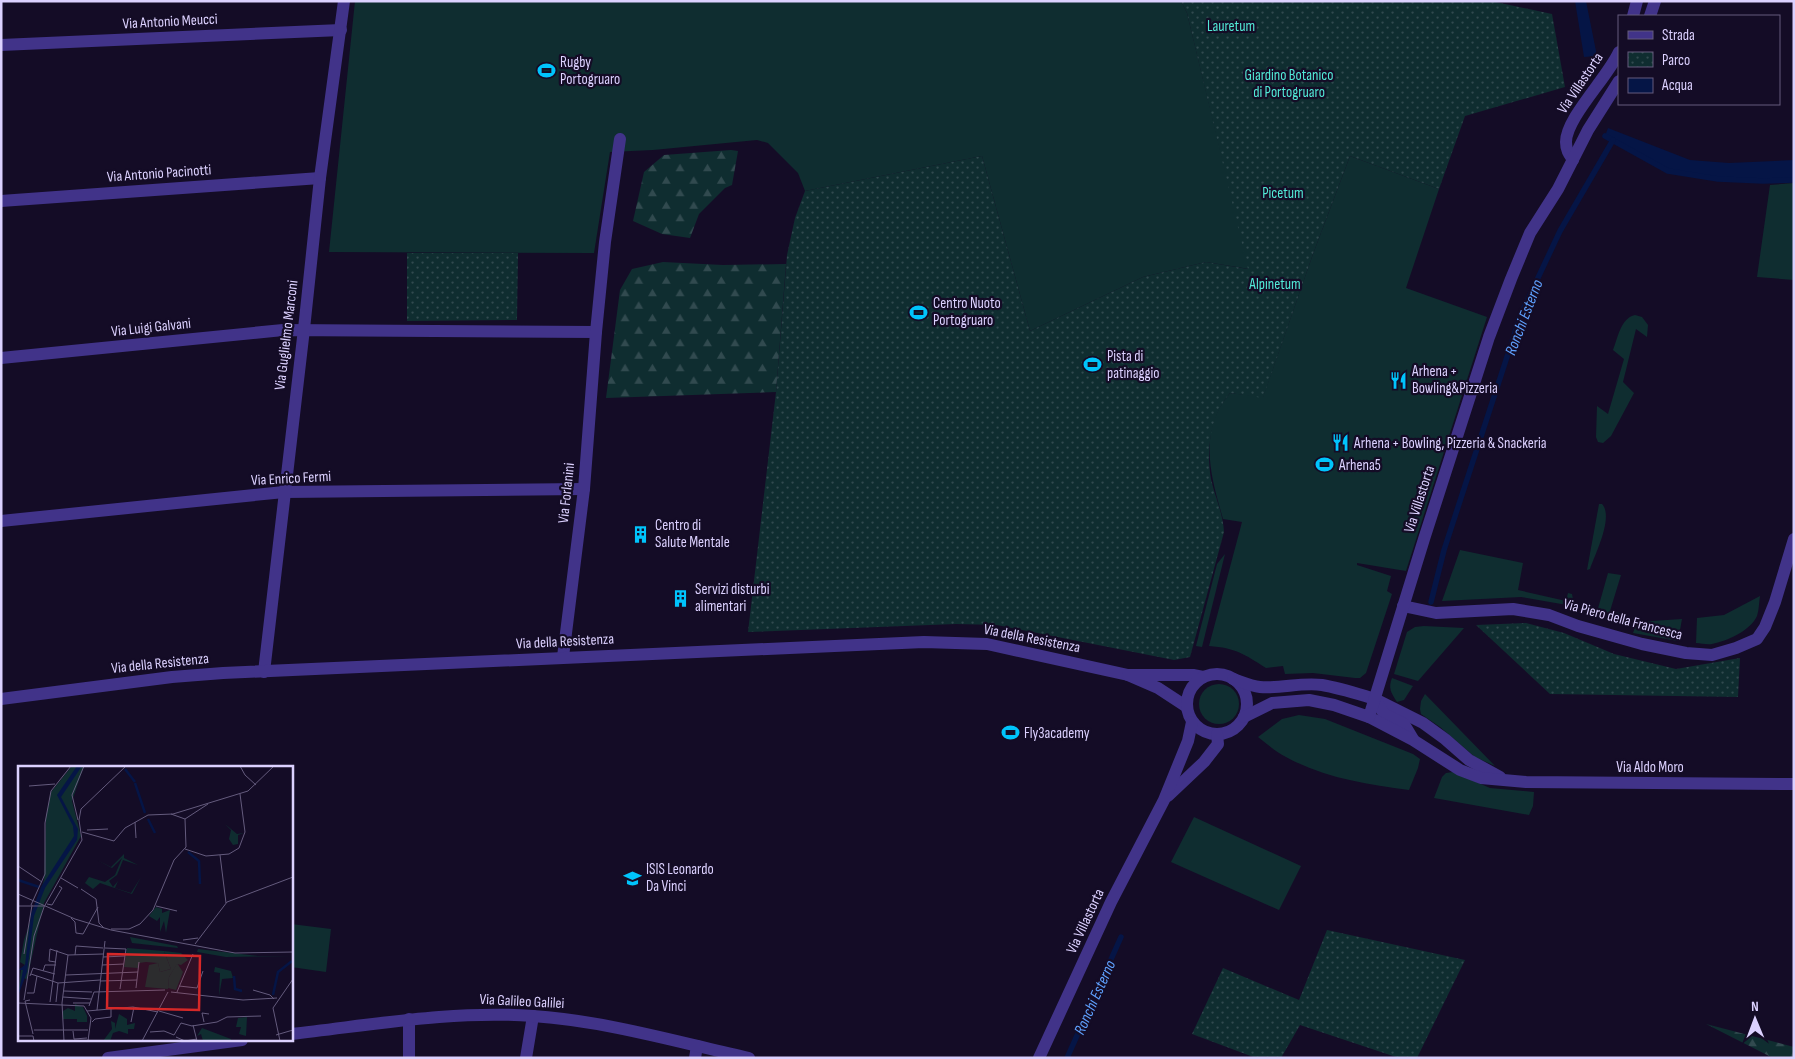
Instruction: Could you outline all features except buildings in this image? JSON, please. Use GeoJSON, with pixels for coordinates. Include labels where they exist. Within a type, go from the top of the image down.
{"type":"FeatureCollection","features":[{"type":"Feature","properties":{"kind":"street","name":"Via Guglielmo Marconi"},"geometry":{"type":"LineString","coordinates":[[264,672],[320,178],[344,1]]}},
{"type":"Feature","properties":{"kind":"street"},"geometry":{"type":"LineString","coordinates":[[1633,15],[1637,1]]}},
{"type":"Feature","properties":{"kind":"street"},"geometry":{"type":"LineString","coordinates":[[1650,15],[1655,1]]}},
{"type":"Feature","properties":{"kind":"street","name":"Via Antonio Meucci"},"geometry":{"type":"LineString","coordinates":[[1,45],[340,30]]}},
{"type":"Feature","properties":{"kind":"street","name":"Via Villastorta"},"geometry":{"type":"LineString","coordinates":[[1573,160],[1566,149],[1570,127],[1618,54]]}},
{"type":"Feature","properties":{"kind":"street","name":"Via Villastorta"},"geometry":{"type":"LineString","coordinates":[[1369,717],[1489,337],[1511,279],[1530,233],[1558,189],[1588,130],[1618,83]]}},
{"type":"Feature","properties":{"kind":"street","name":"Via Forlanini"},"geometry":{"type":"LineString","coordinates":[[563,657],[584,489],[604,242],[620,139]]}},
{"type":"Feature","properties":{"kind":"street","name":"Via Antonio Pacinotti"},"geometry":{"type":"LineString","coordinates":[[1,201],[320,178]]}},
{"type":"Feature","properties":{"kind":"street","name":"Via Luigi Galvani"},"geometry":{"type":"LineString","coordinates":[[1,358],[283,330],[304,330]]}},
{"type":"Feature","properties":{"kind":"street"},"geometry":{"type":"LineString","coordinates":[[304,330],[596,332]]}},
{"type":"Feature","properties":{"kind":"street","name":"Via Enrico Fermi"},"geometry":{"type":"LineString","coordinates":[[1,521],[284,492],[584,489]]}},
{"type":"Feature","properties":{"kind":"street","name":"Via Piero della Francesca"},"geometry":{"type":"LineString","coordinates":[[1403,606],[1436,614],[1513,609],[1549,615],[1578,626],[1642,644],[1686,653],[1712,655],[1757,639],[1765,627],[1794,539]]}},
{"type":"Feature","properties":{"kind":"street","name":"Via della Resistenza"},"geometry":{"type":"LineString","coordinates":[[1,698],[172,677],[223,673],[877,643],[956,642],[987,644],[1017,649],[1128,675]]}},
{"type":"Feature","properties":{"kind":"street"},"geometry":{"type":"LineString","coordinates":[[1218,674],[1233,679],[1244,692],[1247,709],[1244,717],[1233,730],[1217,734],[1199,729],[1192,722],[1187,707],[1187,698],[1190,690],[1203,678],[1218,674]]}},
{"type":"Feature","properties":{"kind":"street"},"geometry":{"type":"LineString","coordinates":[[1128,675],[1193,675],[1203,678]]}},
{"type":"Feature","properties":{"kind":"street"},"geometry":{"type":"LineString","coordinates":[[1128,675],[1158,688],[1187,707]]}},
{"type":"Feature","properties":{"kind":"street","name":"Via Aldo Moro"},"geometry":{"type":"LineString","coordinates":[[1233,679],[1259,687],[1299,684],[1322,685],[1375,699],[1423,723],[1469,760],[1507,781]]}},
{"type":"Feature","properties":{"kind":"street","name":"Via Aldo Moro"},"geometry":{"type":"LineString","coordinates":[[1310,700],[1321,693],[1358,704],[1375,699]]}},
{"type":"Feature","properties":{"kind":"street","name":"Via Aldo Moro"},"geometry":{"type":"LineString","coordinates":[[1375,699],[1384,714],[1404,724],[1413,740]]}},
{"type":"Feature","properties":{"kind":"street","name":"Via Aldo Moro"},"geometry":{"type":"LineString","coordinates":[[1244,717],[1258,712],[1272,703],[1310,700],[1334,705],[1369,717],[1413,740],[1460,770],[1481,778],[1507,781],[1794,784]]}},
{"type":"Feature","properties":{"kind":"street"},"geometry":{"type":"LineString","coordinates":[[1164,800],[1188,741],[1192,722]]}},
{"type":"Feature","properties":{"kind":"street"},"geometry":{"type":"LineString","coordinates":[[1164,800],[1204,762],[1218,744],[1217,734]]}},
{"type":"Feature","properties":{"kind":"street","name":"Via Villastorta"},"geometry":{"type":"LineString","coordinates":[[1039,1058],[1111,902],[1164,800]]}},
{"type":"Feature","properties":{"kind":"street","name":"Via Galileo Galilei"},"geometry":{"type":"LineString","coordinates":[[292,1034],[409,1019],[467,1015],[533,1016],[599,1024],[696,1052],[749,1058]]}},
{"type":"Feature","properties":{"kind":"street"},"geometry":{"type":"LineString","coordinates":[[526,1058],[533,1016]]}},
{"type":"Feature","properties":{"kind":"street"},"geometry":{"type":"LineString","coordinates":[[409,1019],[409,1058]]}},
{"type":"Feature","properties":{"kind":"street"},"geometry":{"type":"LineString","coordinates":[[108,1058],[227,1042]]}},
{"type":"Feature","properties":{"kind":"green space"},"geometry":{"type":"Polygon","coordinates":[[[355,1],[1181,1],[1187,13],[1249,269],[1206,262],[1143,277],[1030,331],[982,156],[805,191],[798,173],[768,143],[757,140],[653,150],[610,152],[594,253],[329,252],[355,1]]]}},
{"type":"Feature","properties":{"kind":"green space"},"geometry":{"type":"Polygon","coordinates":[[[1181,1],[1491,1],[1552,14],[1565,87],[1465,116],[1439,189],[1350,156],[1313,254],[1263,398],[1230,393],[1223,402],[1214,423],[1209,457],[1211,479],[1224,532],[1190,657],[1174,660],[997,625],[956,624],[748,632],[776,392],[787,255],[795,218],[805,191],[982,156],[1030,331],[1143,277],[1206,262],[1248,269],[1187,13],[1181,1]]]}},
{"type":"Feature","properties":{"kind":"green space"},"geometry":{"type":"Polygon","coordinates":[[[738,151],[732,185],[725,188],[699,214],[690,238],[662,234],[633,221],[644,172],[664,155],[738,151]]]}},
{"type":"Feature","properties":{"kind":"green space","name":"Arhena5"},"geometry":{"type":"Polygon","coordinates":[[[1350,156],[1439,189],[1406,288],[1487,317],[1406,571],[1357,563],[1357,565],[1391,576],[1387,591],[1392,594],[1366,673],[1360,678],[1313,673],[1285,674],[1283,666],[1266,668],[1239,652],[1209,646],[1242,522],[1223,519],[1211,471],[1210,438],[1213,423],[1230,393],[1263,397],[1313,254],[1350,156]]]}},
{"type":"Feature","properties":{"kind":"green space"},"geometry":{"type":"Polygon","coordinates":[[[1794,183],[1794,280],[1757,277],[1770,185],[1794,183]]]}},
{"type":"Feature","properties":{"kind":"green space"},"geometry":{"type":"Polygon","coordinates":[[[407,253],[518,253],[517,320],[407,321],[407,253]]]}},
{"type":"Feature","properties":{"kind":"green space"},"geometry":{"type":"Polygon","coordinates":[[[663,262],[723,265],[786,264],[776,392],[606,398],[620,290],[632,269],[663,262]]]}},
{"type":"Feature","properties":{"kind":"green space"},"geometry":{"type":"Polygon","coordinates":[[[1635,315],[1642,317],[1648,325],[1647,337],[1636,329],[1623,382],[1634,393],[1611,436],[1603,443],[1598,442],[1596,437],[1597,406],[1608,414],[1624,359],[1613,350],[1623,324],[1635,315]]]}},
{"type":"Feature","properties":{"kind":"green space"},"geometry":{"type":"Polygon","coordinates":[[[1599,504],[1602,504],[1605,510],[1605,526],[1590,569],[1587,570],[1599,504]]]}},
{"type":"Feature","properties":{"kind":"green space"},"geometry":{"type":"Polygon","coordinates":[[[1460,550],[1523,563],[1518,590],[1566,601],[1568,593],[1572,594],[1573,600],[1567,605],[1521,597],[1442,601],[1460,550]]]}},
{"type":"Feature","properties":{"kind":"green space"},"geometry":{"type":"Polygon","coordinates":[[[1225,554],[1202,647],[1196,646],[1217,564],[1225,554]]]}},
{"type":"Feature","properties":{"kind":"green space"},"geometry":{"type":"Polygon","coordinates":[[[1608,573],[1621,575],[1610,611],[1624,614],[1619,625],[1598,617],[1597,612],[1608,573]]]}},
{"type":"Feature","properties":{"kind":"green space"},"geometry":{"type":"Polygon","coordinates":[[[1760,596],[1757,616],[1744,631],[1718,643],[1696,643],[1697,618],[1724,615],[1760,596]]]}},
{"type":"Feature","properties":{"kind":"green space"},"geometry":{"type":"Polygon","coordinates":[[[1682,619],[1678,641],[1633,633],[1637,622],[1682,619]]]}},
{"type":"Feature","properties":{"kind":"green space"},"geometry":{"type":"Polygon","coordinates":[[[1526,623],[1564,633],[1614,654],[1676,669],[1740,658],[1738,697],[1550,694],[1476,625],[1526,623]]]}},
{"type":"Feature","properties":{"kind":"green space"},"geometry":{"type":"Polygon","coordinates":[[[1415,627],[1464,628],[1418,681],[1394,674],[1407,632],[1415,627]]]}},
{"type":"Feature","properties":{"kind":"green space"},"geometry":{"type":"Polygon","coordinates":[[[1392,678],[1413,686],[1404,700],[1397,702],[1393,696],[1390,688],[1392,678]]]}},
{"type":"Feature","properties":{"kind":"green space"},"geometry":{"type":"Polygon","coordinates":[[[1219,684],[1233,690],[1239,704],[1233,718],[1219,724],[1205,718],[1199,704],[1205,690],[1219,684]]]}},
{"type":"Feature","properties":{"kind":"green space"},"geometry":{"type":"Polygon","coordinates":[[[1425,694],[1495,766],[1475,757],[1440,727],[1421,714],[1421,701],[1425,694]]]}},
{"type":"Feature","properties":{"kind":"green space"},"geometry":{"type":"Polygon","coordinates":[[[1299,715],[1325,719],[1413,754],[1420,759],[1409,790],[1361,782],[1315,770],[1282,755],[1258,737],[1282,719],[1299,715]]]}},
{"type":"Feature","properties":{"kind":"green space"},"geometry":{"type":"Polygon","coordinates":[[[1453,772],[1490,788],[1534,792],[1533,806],[1529,815],[1434,798],[1442,777],[1446,773],[1453,772]]]}},
{"type":"Feature","properties":{"kind":"green space"},"geometry":{"type":"Polygon","coordinates":[[[1194,817],[1301,866],[1279,910],[1171,862],[1194,817]]]}},
{"type":"Feature","properties":{"kind":"green space"},"geometry":{"type":"Polygon","coordinates":[[[292,924],[331,929],[326,972],[292,967],[292,924]]]}},
{"type":"Feature","properties":{"kind":"green space"},"geometry":{"type":"Polygon","coordinates":[[[1327,930],[1465,960],[1417,1058],[1399,1058],[1300,1025],[1281,1058],[1256,1058],[1192,1034],[1223,968],[1299,1000],[1327,930]]]}},
{"type":"Feature","properties":{"kind":"green space"},"geometry":{"type":"Polygon","coordinates":[[[1706,1024],[1794,1047],[1794,1058],[1773,1058],[1706,1024]]]}},
{"type":"Feature","properties":{"kind":"water"},"geometry":{"type":"Polygon","coordinates":[[[1575,1],[1586,1],[1597,56],[1584,57],[1575,1]]]}},
{"type":"Feature","properties":{"kind":"water"},"geometry":{"type":"Polygon","coordinates":[[[1608,128],[1690,160],[1729,163],[1794,160],[1794,180],[1718,179],[1668,171],[1605,136],[1608,128]]]}},
{"type":"Feature","properties":{"kind":"waterway"},"geometry":{"type":"LineString","coordinates":[[1605,136],[1668,171],[1718,179],[1794,180]]}},
{"type":"Feature","properties":{"kind":"waterway","name":"Ronchi Esterno"},"geometry":{"type":"LineString","coordinates":[[1431,602],[1444,550],[1521,314],[1560,231],[1613,140]]}},
{"type":"Feature","properties":{"kind":"waterway","name":"Ronchi Esterno"},"geometry":{"type":"LineString","coordinates":[[1067,1058],[1121,937]]}},
{"type":"Feature","properties":{"kind":"place","name":"Rugby Portogruaro"},"geometry":{"type":"Point","coordinates":[546,71]}},
{"type":"Feature","properties":{"kind":"place","name":"Centro Nuoto Portogruaro"},"geometry":{"type":"Point","coordinates":[919,312]}},
{"type":"Feature","properties":{"kind":"place","name":"Pista di patinaggio"},"geometry":{"type":"Point","coordinates":[1093,365]}},
{"type":"Feature","properties":{"kind":"place","name":"Arhena + Bowling&Pizzeria"},"geometry":{"type":"Point","coordinates":[1398,380]}},
{"type":"Feature","properties":{"kind":"place","name":"Arhena + Bowling, Pizzeria & Snackeria"},"geometry":{"type":"Point","coordinates":[1340,443]}},
{"type":"Feature","properties":{"kind":"place","name":"Arhena5"},"geometry":{"type":"Point","coordinates":[1325,465]}},
{"type":"Feature","properties":{"kind":"place","name":"Centro di Salute Mentale"},"geometry":{"type":"Point","coordinates":[641,534]}},
{"type":"Feature","properties":{"kind":"place","name":"Servizi disturbi alimentari"},"geometry":{"type":"Point","coordinates":[681,598]}},
{"type":"Feature","properties":{"kind":"place","name":"Fly3academy"},"geometry":{"type":"Point","coordinates":[1010,733]}},
{"type":"Feature","properties":{"kind":"place","name":"ISIS Leonardo Da Vinci"},"geometry":{"type":"Point","coordinates":[632,878]}},
{"type":"Feature","properties":{"kind":"park label","name":"Lauretum"},"geometry":{"type":"Point","coordinates":[1231,26]}},
{"type":"Feature","properties":{"kind":"park label","name":"Giardino Botanico di Portogruaro"},"geometry":{"type":"Point","coordinates":[1289,84]}},
{"type":"Feature","properties":{"kind":"park label","name":"Picetum"},"geometry":{"type":"Point","coordinates":[1283,193]}},
{"type":"Feature","properties":{"kind":"park label","name":"Alpinetum"},"geometry":{"type":"Point","coordinates":[1275,284]}}]}
